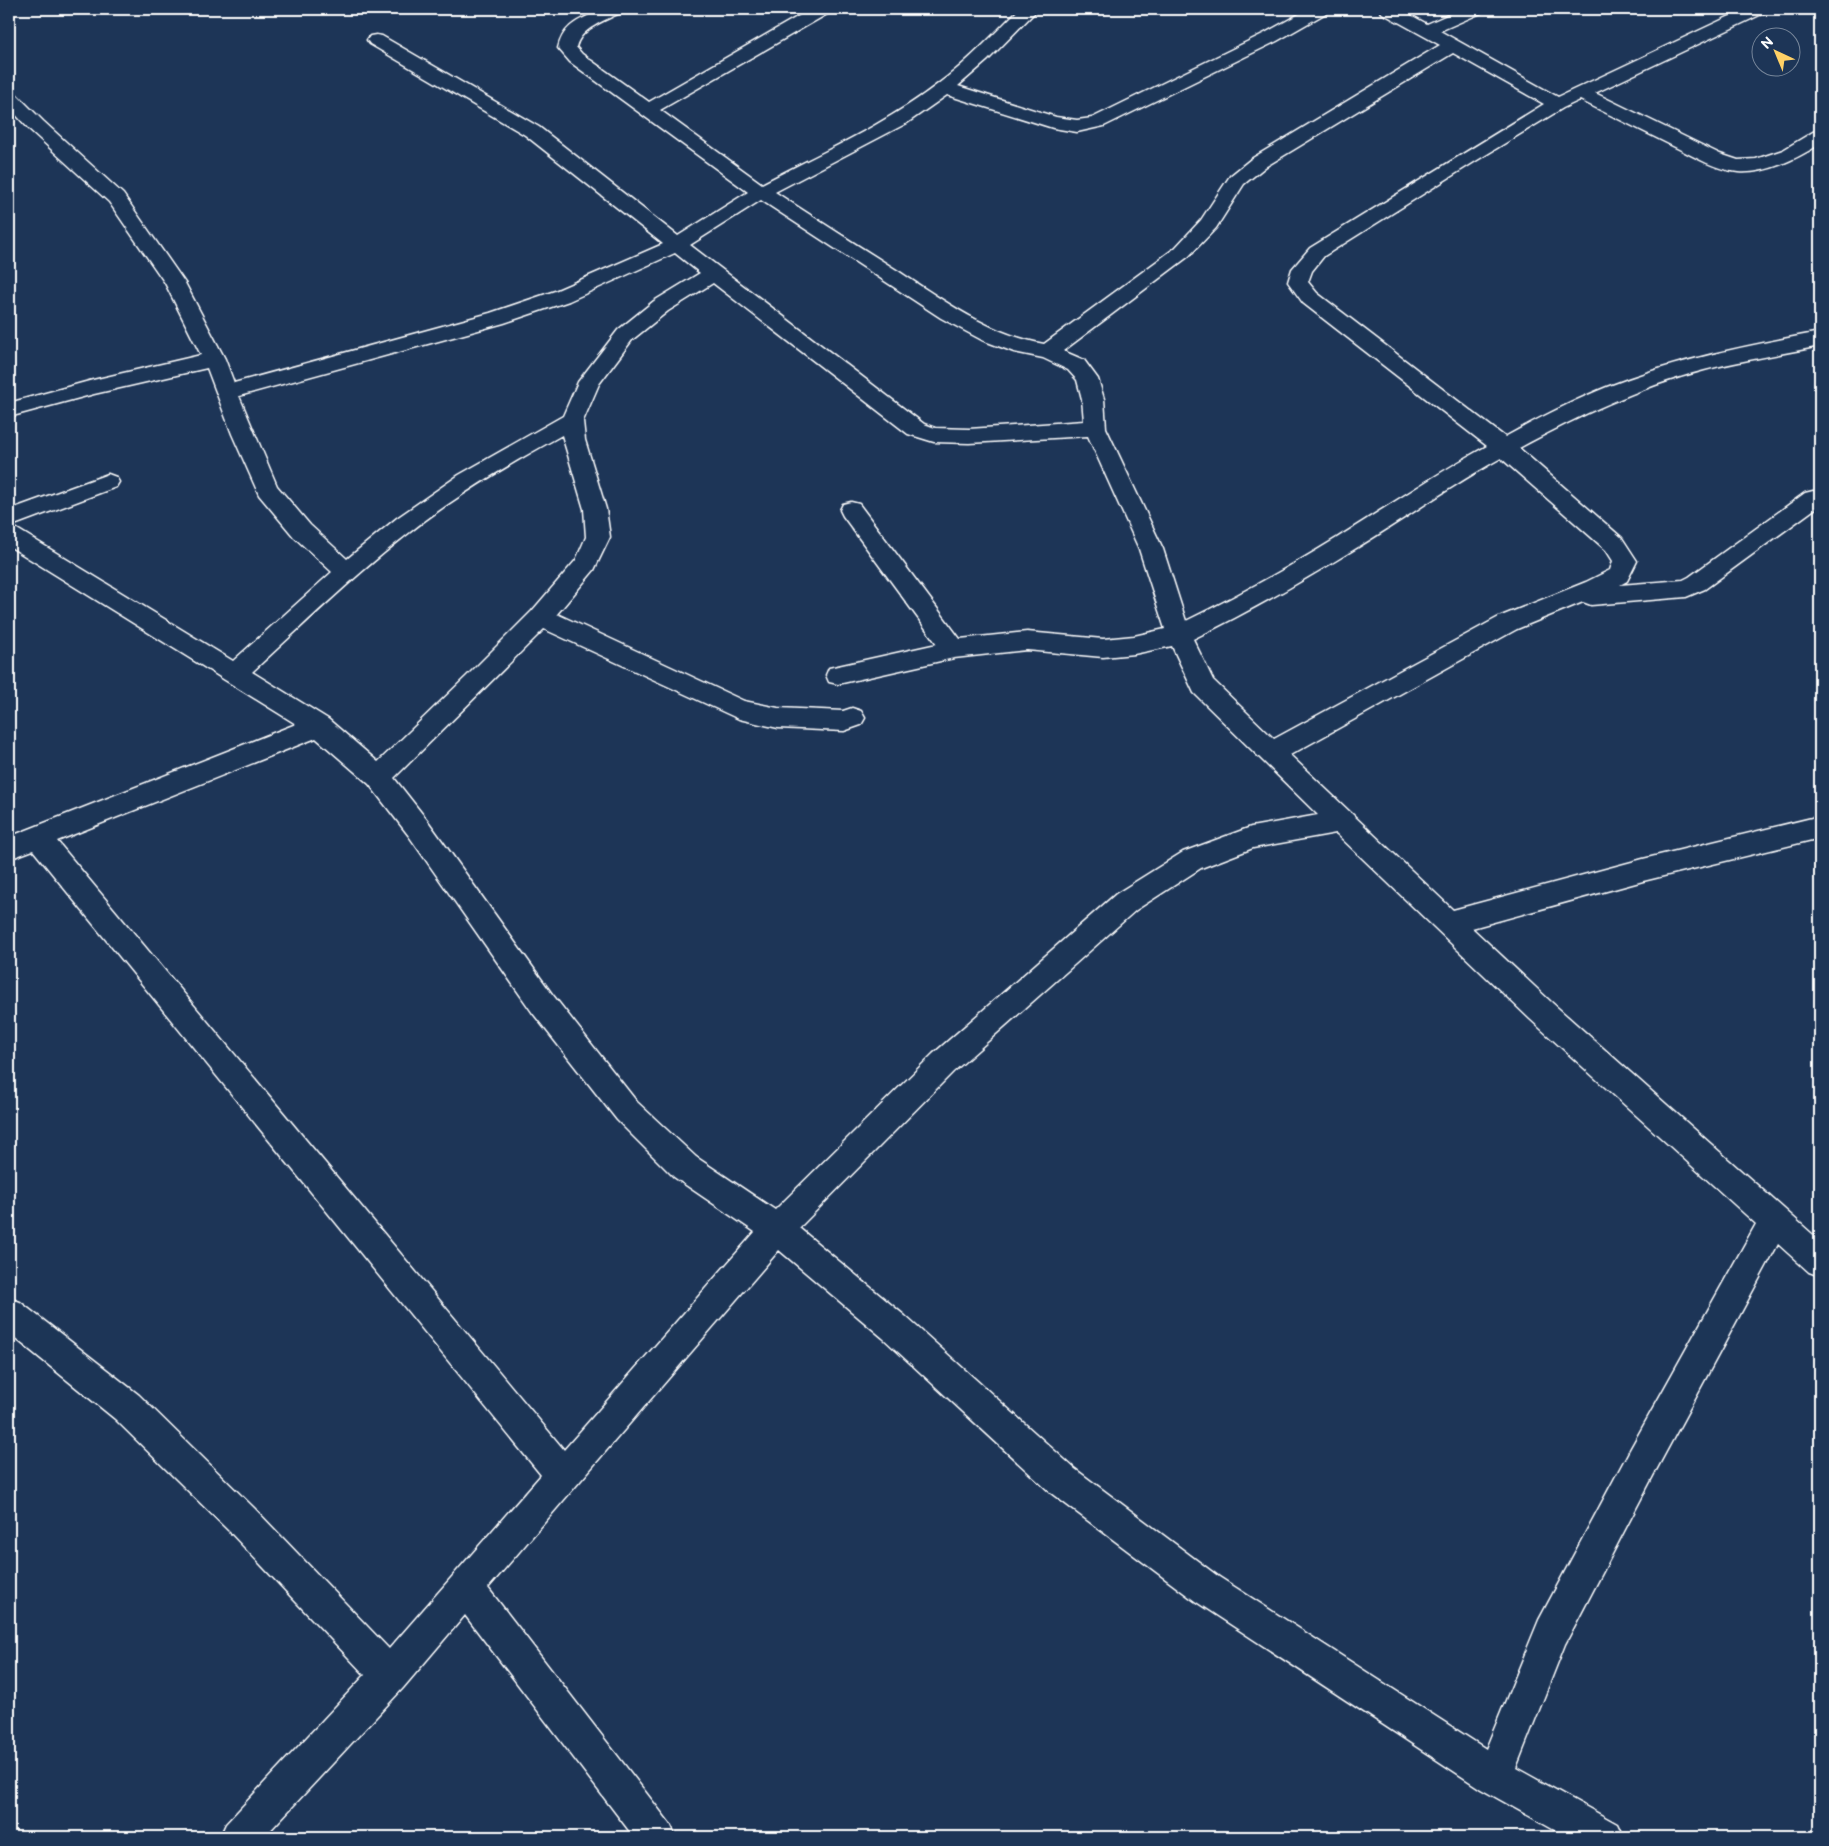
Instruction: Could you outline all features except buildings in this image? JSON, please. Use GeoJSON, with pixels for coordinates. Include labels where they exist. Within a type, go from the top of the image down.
{"type":"FeatureCollection","features":[{"type":"Feature","properties":{"kind":"street"},"geometry":{"type":"LineString","coordinates":[[614,9],[579,28],[570,36],[567,48],[576,58],[761,192],[948,313],[989,335],[1021,347],[1048,352],[1076,365],[1087,379],[1093,399],[1095,428],[1151,549],[1179,635],[1203,686],[1341,821],[1540,1010],[1820,1261]]}},
{"type":"Feature","properties":{"kind":"street"},"geometry":{"type":"LineString","coordinates":[[648,110],[823,9]]}},
{"type":"Feature","properties":{"kind":"street"},"geometry":{"type":"LineString","coordinates":[[226,392],[497,318],[562,296],[677,245],[761,192],[900,119],[945,88],[982,56],[1029,9]]}},
{"type":"Feature","properties":{"kind":"street"},"geometry":{"type":"LineString","coordinates":[[945,88],[1053,122],[1077,126],[1097,122],[1271,37],[1320,9]]}},
{"type":"Feature","properties":{"kind":"street"},"geometry":{"type":"LineString","coordinates":[[1388,9],[1557,104]]}},
{"type":"Feature","properties":{"kind":"street"},"geometry":{"type":"LineString","coordinates":[[1427,30],[1475,9]]}},
{"type":"Feature","properties":{"kind":"street"},"geometry":{"type":"LineString","coordinates":[[1272,753],[1508,623],[1574,597],[1620,575],[1625,561],[1614,544],[1503,447],[1310,298],[1298,282],[1302,269],[1317,252],[1557,104],[1758,9]]}},
{"type":"Feature","properties":{"kind":"street"},"geometry":{"type":"LineString","coordinates":[[376,40],[532,131],[916,429],[934,435],[969,436],[1095,428]]}},
{"type":"Feature","properties":{"kind":"street"},"geometry":{"type":"LineString","coordinates":[[1048,352],[1182,252],[1208,224],[1237,180],[1258,163],[1453,45]]}},
{"type":"Feature","properties":{"kind":"street"},"geometry":{"type":"LineString","coordinates":[[1580,93],[1713,158],[1737,166],[1758,165],[1790,154],[1820,136]]}},
{"type":"Feature","properties":{"kind":"street"},"geometry":{"type":"LineString","coordinates":[[9,97],[36,125],[116,198],[175,284],[214,359],[226,392],[268,489],[302,531],[347,572]]}},
{"type":"Feature","properties":{"kind":"street"},"geometry":{"type":"LineString","coordinates":[[378,777],[475,684],[541,617],[586,564],[598,537],[595,509],[574,440],[572,421],[588,382],[626,335],[661,306],[714,274]]}},
{"type":"Feature","properties":{"kind":"street"},"geometry":{"type":"LineString","coordinates":[[838,676],[954,650],[1027,641],[1104,648],[1134,645],[1179,635],[1244,603],[1503,447],[1548,423],[1615,392],[1700,364],[1820,339]]}},
{"type":"Feature","properties":{"kind":"street"},"geometry":{"type":"LineString","coordinates":[[9,410],[93,387],[214,359]]}},
{"type":"Feature","properties":{"kind":"street"},"geometry":{"type":"LineString","coordinates":[[234,674],[347,572],[414,517],[467,479],[572,421]]}},
{"type":"Feature","properties":{"kind":"street"},"geometry":{"type":"LineString","coordinates":[[9,519],[108,482]]}},
{"type":"Feature","properties":{"kind":"street"},"geometry":{"type":"LineString","coordinates":[[1574,597],[1686,588],[1697,583],[1813,499]]}},
{"type":"Feature","properties":{"kind":"street"},"geometry":{"type":"LineString","coordinates":[[851,510],[954,650]]}},
{"type":"Feature","properties":{"kind":"street"},"geometry":{"type":"LineString","coordinates":[[9,535],[319,726],[378,777],[418,828],[542,1003],[627,1112],[685,1167],[777,1229],[894,1326],[1062,1481],[1207,1589],[1494,1776],[1604,1837]]}},
{"type":"Feature","properties":{"kind":"street"},"geometry":{"type":"LineString","coordinates":[[541,617],[739,709],[778,718],[844,721],[852,718]]}},
{"type":"Feature","properties":{"kind":"street"},"geometry":{"type":"LineString","coordinates":[[9,848],[319,726]]}},
{"type":"Feature","properties":{"kind":"street"},"geometry":{"type":"LineString","coordinates":[[239,1837],[390,1676],[777,1229],[943,1062],[1126,902],[1192,860],[1251,838],[1341,821]]}},
{"type":"Feature","properties":{"kind":"street"},"geometry":{"type":"LineString","coordinates":[[1449,923],[1643,870],[1820,827]]}},
{"type":"Feature","properties":{"kind":"street"},"geometry":{"type":"LineString","coordinates":[[38,837],[563,1475]]}},
{"type":"Feature","properties":{"kind":"street"},"geometry":{"type":"LineString","coordinates":[[1494,1776],[1552,1633],[1643,1460],[1775,1220]]}},
{"type":"Feature","properties":{"kind":"street"},"geometry":{"type":"LineString","coordinates":[[9,1313],[127,1407],[242,1520],[390,1676]]}},
{"type":"Feature","properties":{"kind":"street"},"geometry":{"type":"LineString","coordinates":[[466,1587],[657,1837]]}}]}
